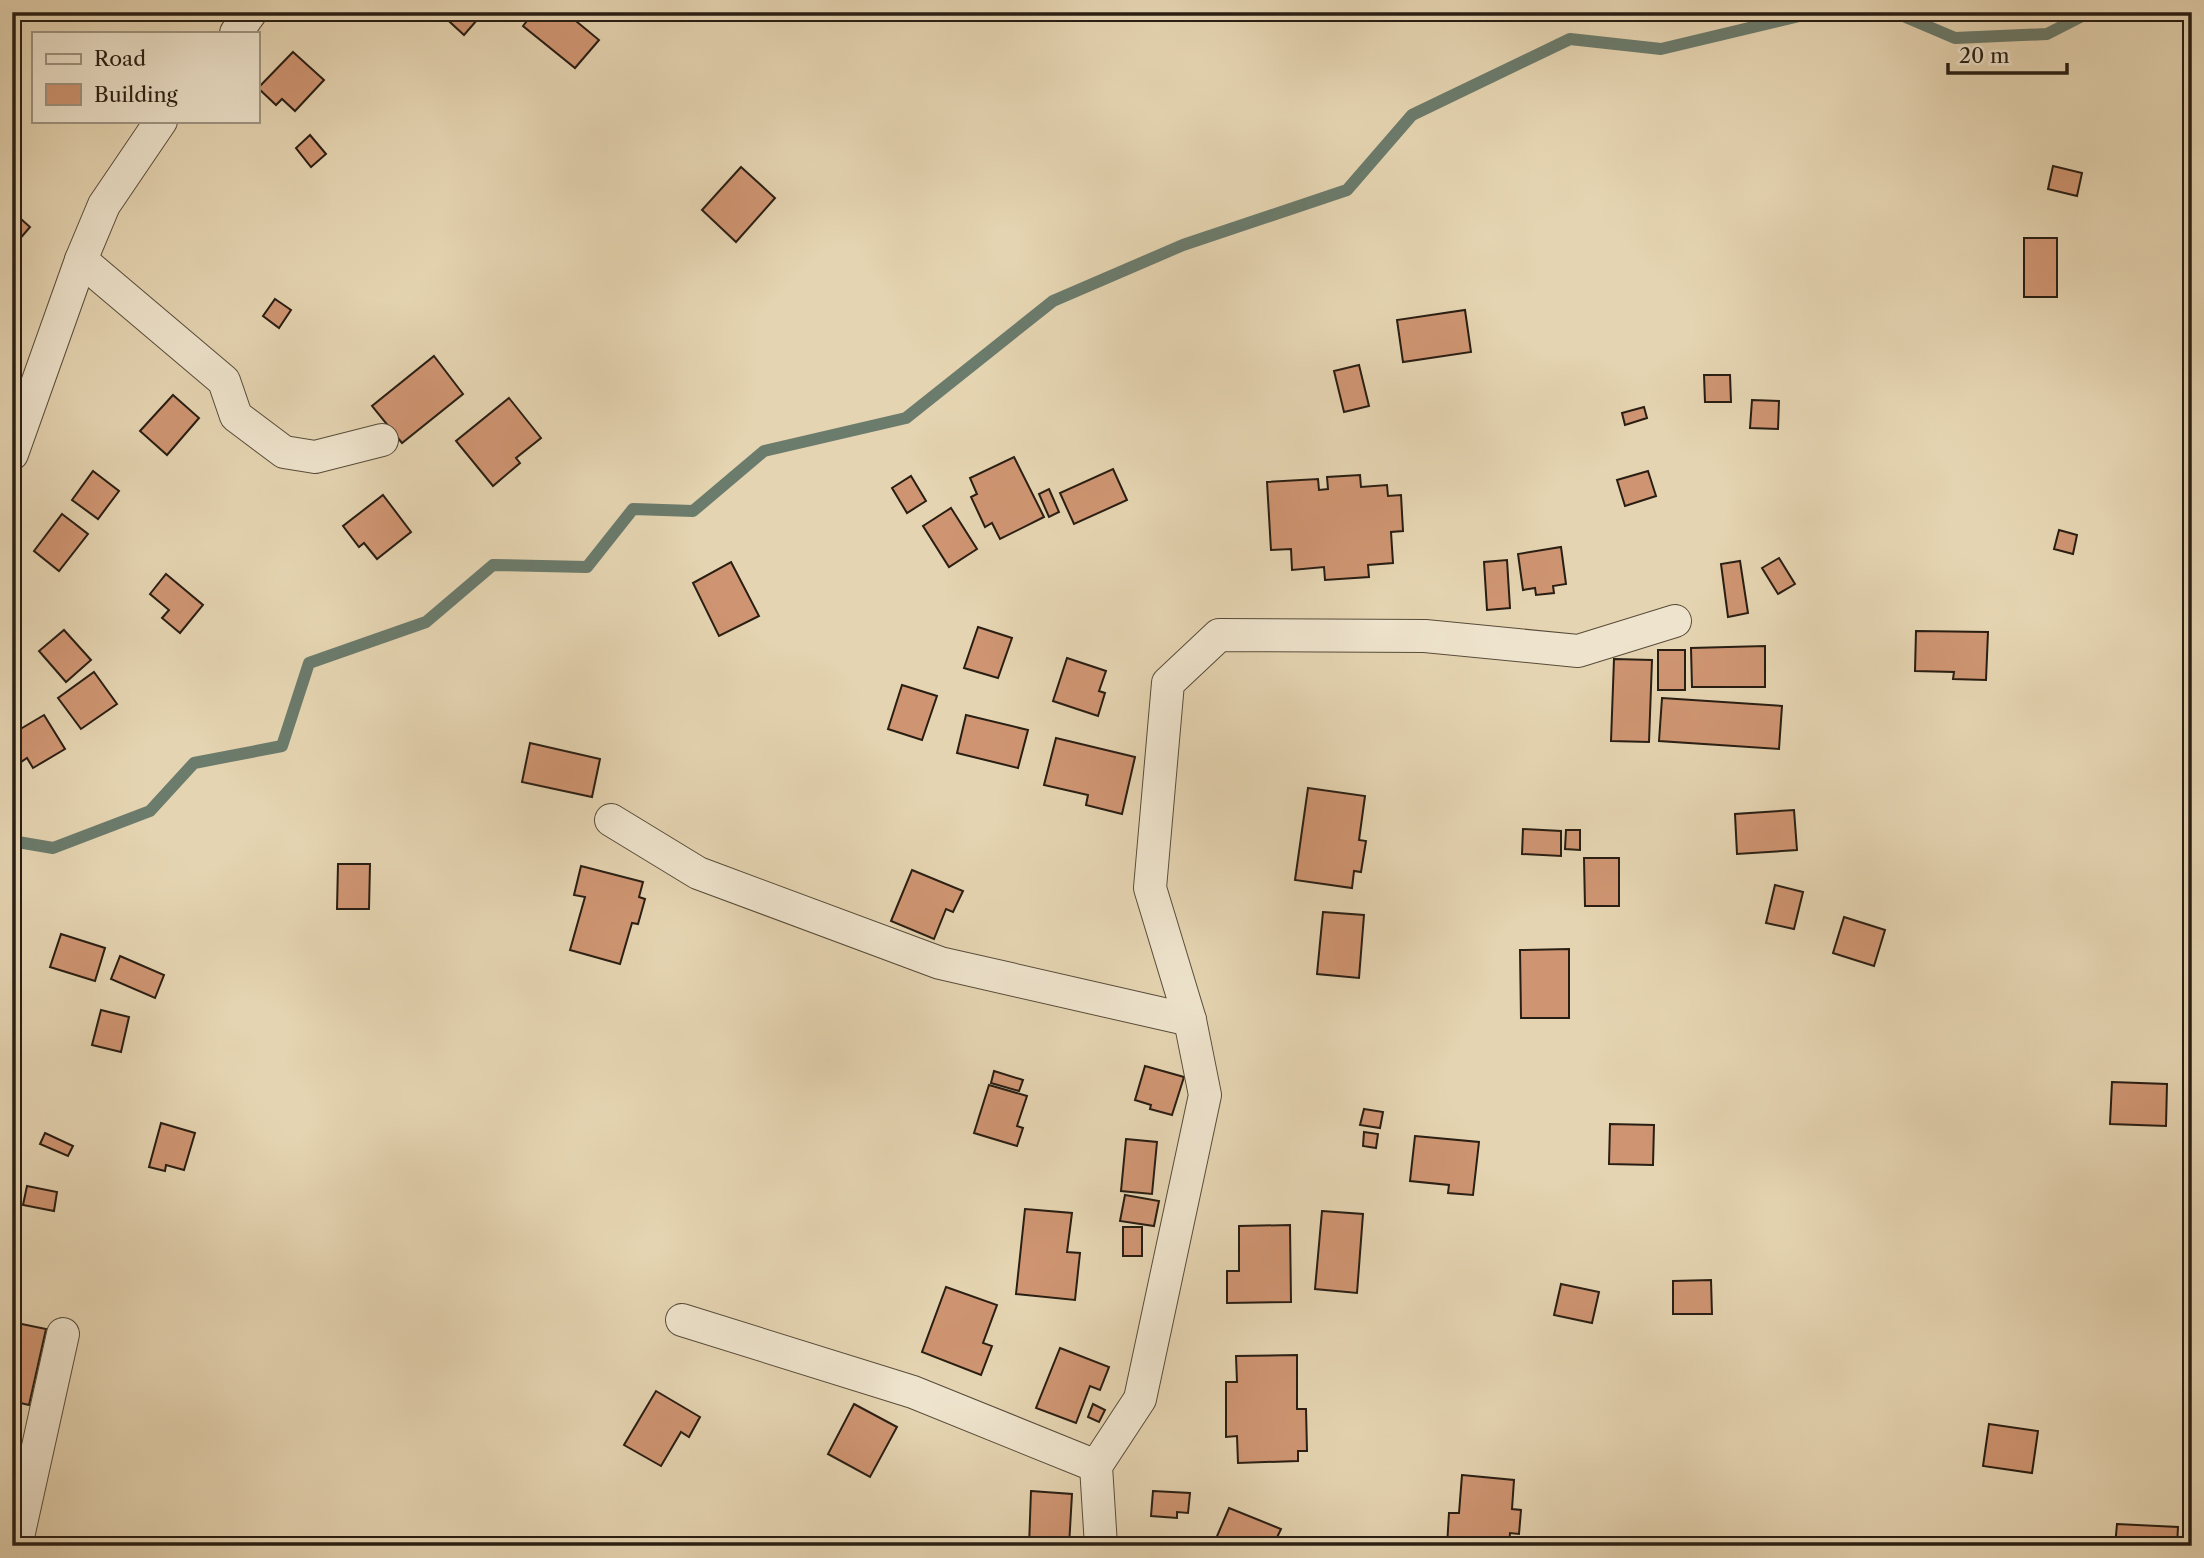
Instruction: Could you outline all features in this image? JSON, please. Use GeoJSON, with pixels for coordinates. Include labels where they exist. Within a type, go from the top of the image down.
{"type":"FeatureCollection","features":[{"type":"Feature","properties":{"kind":"street"},"geometry":{"type":"LineString","coordinates":[[237,32],[251,12]]}},
{"type":"Feature","properties":{"kind":"street"},"geometry":{"type":"LineString","coordinates":[[12,454],[81,260],[104,205],[160,122]]}},
{"type":"Feature","properties":{"kind":"street"},"geometry":{"type":"LineString","coordinates":[[81,260],[224,381],[236,416],[284,452],[315,457],[382,440]]}},
{"type":"Feature","properties":{"kind":"street"},"geometry":{"type":"LineString","coordinates":[[1101,1546],[1096,1466],[1140,1399],[1205,1095],[1190,1020],[1150,888],[1168,683],[1219,635],[1424,636],[1578,651],[1675,621]]}},
{"type":"Feature","properties":{"kind":"street"},"geometry":{"type":"LineString","coordinates":[[611,820],[698,873],[940,963],[1190,1020]]}},
{"type":"Feature","properties":{"kind":"street"},"geometry":{"type":"LineString","coordinates":[[682,1320],[913,1392],[1096,1466]]}},
{"type":"Feature","properties":{"kind":"street"},"geometry":{"type":"LineString","coordinates":[[16,1546],[63,1334]]}},
{"type":"Feature","properties":{"kind":"building"},"geometry":{"type":"Polygon","coordinates":[[[439,12],[484,12],[464,35],[439,12]]]}},
{"type":"Feature","properties":{"kind":"building"},"geometry":{"type":"Polygon","coordinates":[[[534,12],[565,12],[599,40],[575,68],[523,26],[534,12]]]}},
{"type":"Feature","properties":{"kind":"building"},"geometry":{"type":"Polygon","coordinates":[[[293,52],[324,80],[295,111],[282,99],[276,105],[259,87],[293,52]]]}},
{"type":"Feature","properties":{"kind":"building"},"geometry":{"type":"Polygon","coordinates":[[[310,135],[326,154],[311,167],[296,148],[310,135]]]}},
{"type":"Feature","properties":{"kind":"building"},"geometry":{"type":"Polygon","coordinates":[[[2053,166],[2082,173],[2077,196],[2048,189],[2053,166]]]}},
{"type":"Feature","properties":{"kind":"building"},"geometry":{"type":"Polygon","coordinates":[[[741,167],[775,198],[736,242],[702,210],[741,167]]]}},
{"type":"Feature","properties":{"kind":"building"},"geometry":{"type":"Polygon","coordinates":[[[12,211],[30,227],[12,248],[12,211]]]}},
{"type":"Feature","properties":{"kind":"building"},"geometry":{"type":"Polygon","coordinates":[[[2024,238],[2057,238],[2057,297],[2024,297],[2024,238]]]}},
{"type":"Feature","properties":{"kind":"building"},"geometry":{"type":"Polygon","coordinates":[[[275,299],[291,310],[279,328],[263,316],[275,299]]]}},
{"type":"Feature","properties":{"kind":"building"},"geometry":{"type":"Polygon","coordinates":[[[1465,310],[1471,352],[1403,362],[1397,320],[1465,310]]]}},
{"type":"Feature","properties":{"kind":"building"},"geometry":{"type":"Polygon","coordinates":[[[434,356],[463,394],[402,443],[372,406],[434,356]]]}},
{"type":"Feature","properties":{"kind":"building"},"geometry":{"type":"Polygon","coordinates":[[[1359,365],[1369,406],[1344,412],[1334,371],[1359,365]]]}},
{"type":"Feature","properties":{"kind":"building"},"geometry":{"type":"Polygon","coordinates":[[[1704,375],[1730,375],[1731,402],[1705,402],[1704,375]]]}},
{"type":"Feature","properties":{"kind":"building"},"geometry":{"type":"Polygon","coordinates":[[[173,395],[199,418],[167,455],[140,431],[173,395]]]}},
{"type":"Feature","properties":{"kind":"building"},"geometry":{"type":"Polygon","coordinates":[[[509,398],[541,438],[516,458],[520,463],[493,486],[456,441],[509,398]]]}},
{"type":"Feature","properties":{"kind":"building"},"geometry":{"type":"Polygon","coordinates":[[[1752,400],[1779,401],[1778,429],[1750,428],[1752,400]]]}},
{"type":"Feature","properties":{"kind":"building"},"geometry":{"type":"Polygon","coordinates":[[[1644,407],[1647,418],[1625,425],[1622,413],[1644,407]]]}},
{"type":"Feature","properties":{"kind":"building"},"geometry":{"type":"Polygon","coordinates":[[[1014,457],[1044,517],[1000,539],[992,523],[985,527],[971,497],[977,494],[970,478],[1014,457]]]}},
{"type":"Feature","properties":{"kind":"building"},"geometry":{"type":"Polygon","coordinates":[[[1113,469],[1127,500],[1074,524],[1060,493],[1113,469]]]}},
{"type":"Feature","properties":{"kind":"building"},"geometry":{"type":"Polygon","coordinates":[[[93,471],[119,491],[98,519],[72,500],[93,471]]]}},
{"type":"Feature","properties":{"kind":"building"},"geometry":{"type":"Polygon","coordinates":[[[1648,471],[1656,496],[1625,506],[1617,480],[1648,471]]]}},
{"type":"Feature","properties":{"kind":"building"},"geometry":{"type":"Polygon","coordinates":[[[1360,475],[1361,487],[1387,485],[1388,496],[1401,495],[1403,531],[1391,532],[1393,563],[1368,565],[1369,577],[1325,580],[1324,567],[1292,570],[1291,549],[1271,550],[1267,482],[1318,479],[1319,490],[1328,489],[1327,477],[1360,475]]]}},
{"type":"Feature","properties":{"kind":"building"},"geometry":{"type":"Polygon","coordinates":[[[911,476],[926,501],[907,513],[892,488],[911,476]]]}},
{"type":"Feature","properties":{"kind":"building"},"geometry":{"type":"Polygon","coordinates":[[[1049,489],[1059,512],[1049,517],[1039,494],[1049,489]]]}},
{"type":"Feature","properties":{"kind":"building"},"geometry":{"type":"Polygon","coordinates":[[[383,495],[411,532],[377,559],[364,543],[359,547],[343,526],[383,495]]]}},
{"type":"Feature","properties":{"kind":"building"},"geometry":{"type":"Polygon","coordinates":[[[951,508],[977,549],[949,567],[923,526],[951,508]]]}},
{"type":"Feature","properties":{"kind":"building"},"geometry":{"type":"Polygon","coordinates":[[[62,514],[88,534],[59,571],[34,551],[62,514]]]}},
{"type":"Feature","properties":{"kind":"building"},"geometry":{"type":"Polygon","coordinates":[[[2059,530],[2077,535],[2073,554],[2054,549],[2059,530]]]}},
{"type":"Feature","properties":{"kind":"building"},"geometry":{"type":"Polygon","coordinates":[[[1561,547],[1566,584],[1553,586],[1554,593],[1536,595],[1535,588],[1523,590],[1518,554],[1561,547]]]}},
{"type":"Feature","properties":{"kind":"building"},"geometry":{"type":"Polygon","coordinates":[[[1779,558],[1795,584],[1778,594],[1762,568],[1779,558]]]}},
{"type":"Feature","properties":{"kind":"building"},"geometry":{"type":"Polygon","coordinates":[[[1507,560],[1510,608],[1487,610],[1484,562],[1507,560]]]}},
{"type":"Feature","properties":{"kind":"building"},"geometry":{"type":"Polygon","coordinates":[[[1740,561],[1748,613],[1728,617],[1721,564],[1740,561]]]}},
{"type":"Feature","properties":{"kind":"building"},"geometry":{"type":"Polygon","coordinates":[[[731,562],[759,616],[719,636],[693,583],[731,562]]]}},
{"type":"Feature","properties":{"kind":"building"},"geometry":{"type":"Polygon","coordinates":[[[166,574],[203,605],[180,633],[162,618],[169,610],[150,594],[166,574]]]}},
{"type":"Feature","properties":{"kind":"building"},"geometry":{"type":"Polygon","coordinates":[[[978,627],[1012,638],[998,678],[964,668],[978,627]]]}},
{"type":"Feature","properties":{"kind":"building"},"geometry":{"type":"Polygon","coordinates":[[[64,630],[91,660],[66,682],[39,651],[64,630]]]}},
{"type":"Feature","properties":{"kind":"building"},"geometry":{"type":"Polygon","coordinates":[[[1916,631],[1988,632],[1986,680],[1953,679],[1954,672],[1915,671],[1916,631]]]}},
{"type":"Feature","properties":{"kind":"building"},"geometry":{"type":"Polygon","coordinates":[[[1765,646],[1765,687],[1692,687],[1691,648],[1765,646]]]}},
{"type":"Feature","properties":{"kind":"building"},"geometry":{"type":"Polygon","coordinates":[[[1658,650],[1685,650],[1685,690],[1658,690],[1658,650]]]}},
{"type":"Feature","properties":{"kind":"building"},"geometry":{"type":"Polygon","coordinates":[[[1067,658],[1106,671],[1099,691],[1105,693],[1098,716],[1053,701],[1067,658]]]}},
{"type":"Feature","properties":{"kind":"building"},"geometry":{"type":"Polygon","coordinates":[[[1614,659],[1652,660],[1649,742],[1611,741],[1614,659]]]}},
{"type":"Feature","properties":{"kind":"building"},"geometry":{"type":"Polygon","coordinates":[[[94,672],[117,704],[81,729],[58,698],[94,672]]]}},
{"type":"Feature","properties":{"kind":"building"},"geometry":{"type":"Polygon","coordinates":[[[902,685],[937,696],[922,740],[888,729],[902,685]]]}},
{"type":"Feature","properties":{"kind":"building"},"geometry":{"type":"Polygon","coordinates":[[[1662,698],[1782,706],[1779,749],[1659,741],[1662,698]]]}},
{"type":"Feature","properties":{"kind":"building"},"geometry":{"type":"Polygon","coordinates":[[[44,715],[65,749],[33,768],[27,758],[21,762],[13,747],[18,744],[12,734],[44,715]]]}},
{"type":"Feature","properties":{"kind":"building"},"geometry":{"type":"Polygon","coordinates":[[[966,715],[1028,730],[1018,768],[957,753],[966,715]]]}},
{"type":"Feature","properties":{"kind":"building"},"geometry":{"type":"Polygon","coordinates":[[[1056,738],[1135,757],[1122,814],[1086,805],[1088,795],[1044,785],[1056,738]]]}},
{"type":"Feature","properties":{"kind":"building"},"geometry":{"type":"Polygon","coordinates":[[[530,743],[600,759],[592,797],[522,782],[530,743]]]}},
{"type":"Feature","properties":{"kind":"building"},"geometry":{"type":"Polygon","coordinates":[[[1308,788],[1365,796],[1359,840],[1366,841],[1361,872],[1354,871],[1352,888],[1295,880],[1308,788]]]}},
{"type":"Feature","properties":{"kind":"building"},"geometry":{"type":"Polygon","coordinates":[[[1794,810],[1797,850],[1737,854],[1735,814],[1794,810]]]}},
{"type":"Feature","properties":{"kind":"building"},"geometry":{"type":"Polygon","coordinates":[[[1523,829],[1561,831],[1561,856],[1522,854],[1523,829]]]}},
{"type":"Feature","properties":{"kind":"building"},"geometry":{"type":"Polygon","coordinates":[[[1566,830],[1580,830],[1580,850],[1565,849],[1566,830]]]}},
{"type":"Feature","properties":{"kind":"building"},"geometry":{"type":"Polygon","coordinates":[[[1584,858],[1619,858],[1619,906],[1585,906],[1584,858]]]}},
{"type":"Feature","properties":{"kind":"building"},"geometry":{"type":"Polygon","coordinates":[[[338,864],[370,864],[369,909],[337,909],[338,864]]]}},
{"type":"Feature","properties":{"kind":"building"},"geometry":{"type":"Polygon","coordinates":[[[581,866],[643,882],[639,897],[645,899],[638,924],[632,923],[620,964],[570,950],[585,897],[574,895],[581,866]]]}},
{"type":"Feature","properties":{"kind":"building"},"geometry":{"type":"Polygon","coordinates":[[[912,870],[963,891],[953,912],[946,909],[934,939],[891,921],[912,870]]]}},
{"type":"Feature","properties":{"kind":"building"},"geometry":{"type":"Polygon","coordinates":[[[1775,885],[1803,892],[1794,929],[1766,923],[1775,885]]]}},
{"type":"Feature","properties":{"kind":"building"},"geometry":{"type":"Polygon","coordinates":[[[1323,912],[1364,915],[1359,978],[1317,974],[1323,912]]]}},
{"type":"Feature","properties":{"kind":"building"},"geometry":{"type":"Polygon","coordinates":[[[1844,917],[1885,930],[1874,966],[1833,953],[1844,917]]]}},
{"type":"Feature","properties":{"kind":"building"},"geometry":{"type":"Polygon","coordinates":[[[61,934],[105,948],[95,981],[50,967],[61,934]]]}},
{"type":"Feature","properties":{"kind":"building"},"geometry":{"type":"Polygon","coordinates":[[[1569,949],[1569,1018],[1521,1018],[1520,950],[1569,949]]]}},
{"type":"Feature","properties":{"kind":"building"},"geometry":{"type":"Polygon","coordinates":[[[120,956],[164,975],[155,998],[111,979],[120,956]]]}},
{"type":"Feature","properties":{"kind":"building"},"geometry":{"type":"Polygon","coordinates":[[[101,1010],[129,1017],[121,1052],[92,1045],[101,1010]]]}},
{"type":"Feature","properties":{"kind":"building"},"geometry":{"type":"Polygon","coordinates":[[[1145,1066],[1184,1077],[1172,1115],[1150,1109],[1151,1105],[1135,1100],[1145,1066]]]}},
{"type":"Feature","properties":{"kind":"building"},"geometry":{"type":"Polygon","coordinates":[[[994,1071],[1023,1080],[1019,1091],[991,1083],[994,1071]]]}},
{"type":"Feature","properties":{"kind":"building"},"geometry":{"type":"Polygon","coordinates":[[[2112,1082],[2167,1084],[2166,1126],[2110,1124],[2112,1082]]]}},
{"type":"Feature","properties":{"kind":"building"},"geometry":{"type":"Polygon","coordinates":[[[989,1085],[1027,1096],[1017,1126],[1023,1128],[1017,1146],[974,1133],[989,1085]]]}},
{"type":"Feature","properties":{"kind":"building"},"geometry":{"type":"Polygon","coordinates":[[[1364,1109],[1383,1112],[1380,1128],[1360,1125],[1364,1109]]]}},
{"type":"Feature","properties":{"kind":"building"},"geometry":{"type":"Polygon","coordinates":[[[161,1123],[195,1133],[184,1170],[166,1165],[165,1171],[149,1167],[161,1123]]]}},
{"type":"Feature","properties":{"kind":"building"},"geometry":{"type":"Polygon","coordinates":[[[1610,1124],[1654,1125],[1653,1165],[1609,1164],[1610,1124]]]}},
{"type":"Feature","properties":{"kind":"building"},"geometry":{"type":"Polygon","coordinates":[[[1364,1132],[1378,1134],[1376,1148],[1363,1146],[1364,1132]]]}},
{"type":"Feature","properties":{"kind":"building"},"geometry":{"type":"Polygon","coordinates":[[[45,1133],[73,1146],[68,1156],[40,1144],[45,1133]]]}},
{"type":"Feature","properties":{"kind":"building"},"geometry":{"type":"Polygon","coordinates":[[[1415,1136],[1479,1142],[1473,1195],[1448,1193],[1449,1185],[1410,1181],[1415,1136]]]}},
{"type":"Feature","properties":{"kind":"building"},"geometry":{"type":"Polygon","coordinates":[[[1126,1139],[1157,1142],[1152,1194],[1121,1191],[1126,1139]]]}},
{"type":"Feature","properties":{"kind":"building"},"geometry":{"type":"Polygon","coordinates":[[[27,1186],[57,1192],[54,1211],[23,1205],[27,1186]]]}},
{"type":"Feature","properties":{"kind":"building"},"geometry":{"type":"Polygon","coordinates":[[[1125,1195],[1159,1201],[1154,1226],[1120,1221],[1125,1195]]]}},
{"type":"Feature","properties":{"kind":"building"},"geometry":{"type":"Polygon","coordinates":[[[1025,1209],[1072,1213],[1067,1252],[1080,1253],[1075,1300],[1016,1294],[1025,1209]]]}},
{"type":"Feature","properties":{"kind":"building"},"geometry":{"type":"Polygon","coordinates":[[[1322,1211],[1363,1214],[1357,1293],[1315,1289],[1322,1211]]]}},
{"type":"Feature","properties":{"kind":"building"},"geometry":{"type":"Polygon","coordinates":[[[1290,1225],[1291,1302],[1227,1303],[1227,1271],[1239,1271],[1239,1226],[1290,1225]]]}},
{"type":"Feature","properties":{"kind":"building"},"geometry":{"type":"Polygon","coordinates":[[[1123,1227],[1142,1227],[1142,1256],[1123,1256],[1123,1227]]]}},
{"type":"Feature","properties":{"kind":"building"},"geometry":{"type":"Polygon","coordinates":[[[1711,1280],[1712,1314],[1673,1314],[1673,1281],[1711,1280]]]}},
{"type":"Feature","properties":{"kind":"building"},"geometry":{"type":"Polygon","coordinates":[[[1561,1284],[1599,1292],[1592,1323],[1554,1315],[1561,1284]]]}},
{"type":"Feature","properties":{"kind":"building"},"geometry":{"type":"Polygon","coordinates":[[[946,1287],[997,1305],[983,1343],[992,1346],[981,1375],[922,1352],[946,1287]]]}},
{"type":"Feature","properties":{"kind":"building"},"geometry":{"type":"Polygon","coordinates":[[[12,1322],[46,1329],[29,1405],[12,1401],[12,1322]]]}},
{"type":"Feature","properties":{"kind":"building"},"geometry":{"type":"Polygon","coordinates":[[[1060,1348],[1109,1367],[1100,1390],[1090,1386],[1076,1423],[1036,1408],[1060,1348]]]}},
{"type":"Feature","properties":{"kind":"building"},"geometry":{"type":"Polygon","coordinates":[[[1297,1355],[1297,1409],[1306,1409],[1307,1451],[1298,1451],[1298,1461],[1238,1463],[1237,1436],[1226,1437],[1226,1382],[1237,1382],[1236,1356],[1297,1355]]]}},
{"type":"Feature","properties":{"kind":"building"},"geometry":{"type":"Polygon","coordinates":[[[656,1391],[700,1417],[689,1437],[681,1432],[661,1466],[624,1445],[656,1391]]]}},
{"type":"Feature","properties":{"kind":"building"},"geometry":{"type":"Polygon","coordinates":[[[854,1404],[897,1427],[870,1477],[828,1454],[854,1404]]]}},
{"type":"Feature","properties":{"kind":"building"},"geometry":{"type":"Polygon","coordinates":[[[1093,1404],[1105,1410],[1099,1422],[1088,1417],[1093,1404]]]}},
{"type":"Feature","properties":{"kind":"building"},"geometry":{"type":"Polygon","coordinates":[[[1989,1424],[2038,1431],[2032,1473],[1983,1466],[1989,1424]]]}},
{"type":"Feature","properties":{"kind":"building"},"geometry":{"type":"Polygon","coordinates":[[[1462,1475],[1514,1480],[1512,1509],[1521,1510],[1519,1534],[1510,1533],[1509,1546],[1447,1546],[1449,1513],[1459,1513],[1462,1475]]]}},
{"type":"Feature","properties":{"kind":"building"},"geometry":{"type":"Polygon","coordinates":[[[1031,1491],[1072,1494],[1069,1546],[1029,1546],[1031,1491]]]}},
{"type":"Feature","properties":{"kind":"building"},"geometry":{"type":"Polygon","coordinates":[[[1153,1491],[1190,1493],[1188,1513],[1177,1512],[1177,1518],[1151,1516],[1153,1491]]]}},
{"type":"Feature","properties":{"kind":"building"},"geometry":{"type":"Polygon","coordinates":[[[1229,1508],[1281,1529],[1273,1546],[1228,1546],[1215,1541],[1229,1508]]]}},
{"type":"Feature","properties":{"kind":"building"},"geometry":{"type":"Polygon","coordinates":[[[2117,1524],[2178,1527],[2177,1546],[2115,1546],[2117,1524]]]}},
{"type":"Feature","properties":{"kind":"waterway"},"geometry":{"type":"LineString","coordinates":[[12,841],[53,848],[150,811],[194,763],[282,746],[309,663],[426,622],[493,565],[587,567],[633,509],[693,511],[764,451],[906,418],[1053,301],[1183,245],[1347,190],[1412,115],[1570,39],[1661,49],[1816,12]]}},
{"type":"Feature","properties":{"kind":"waterway"},"geometry":{"type":"LineString","coordinates":[[1894,12],[1955,38],[2047,34],[2090,12]]}},
{"type":"Feature","properties":{"kind":"waterway"},"geometry":{"type":"LineString","coordinates":[[2178,12],[2192,14]]}}]}
